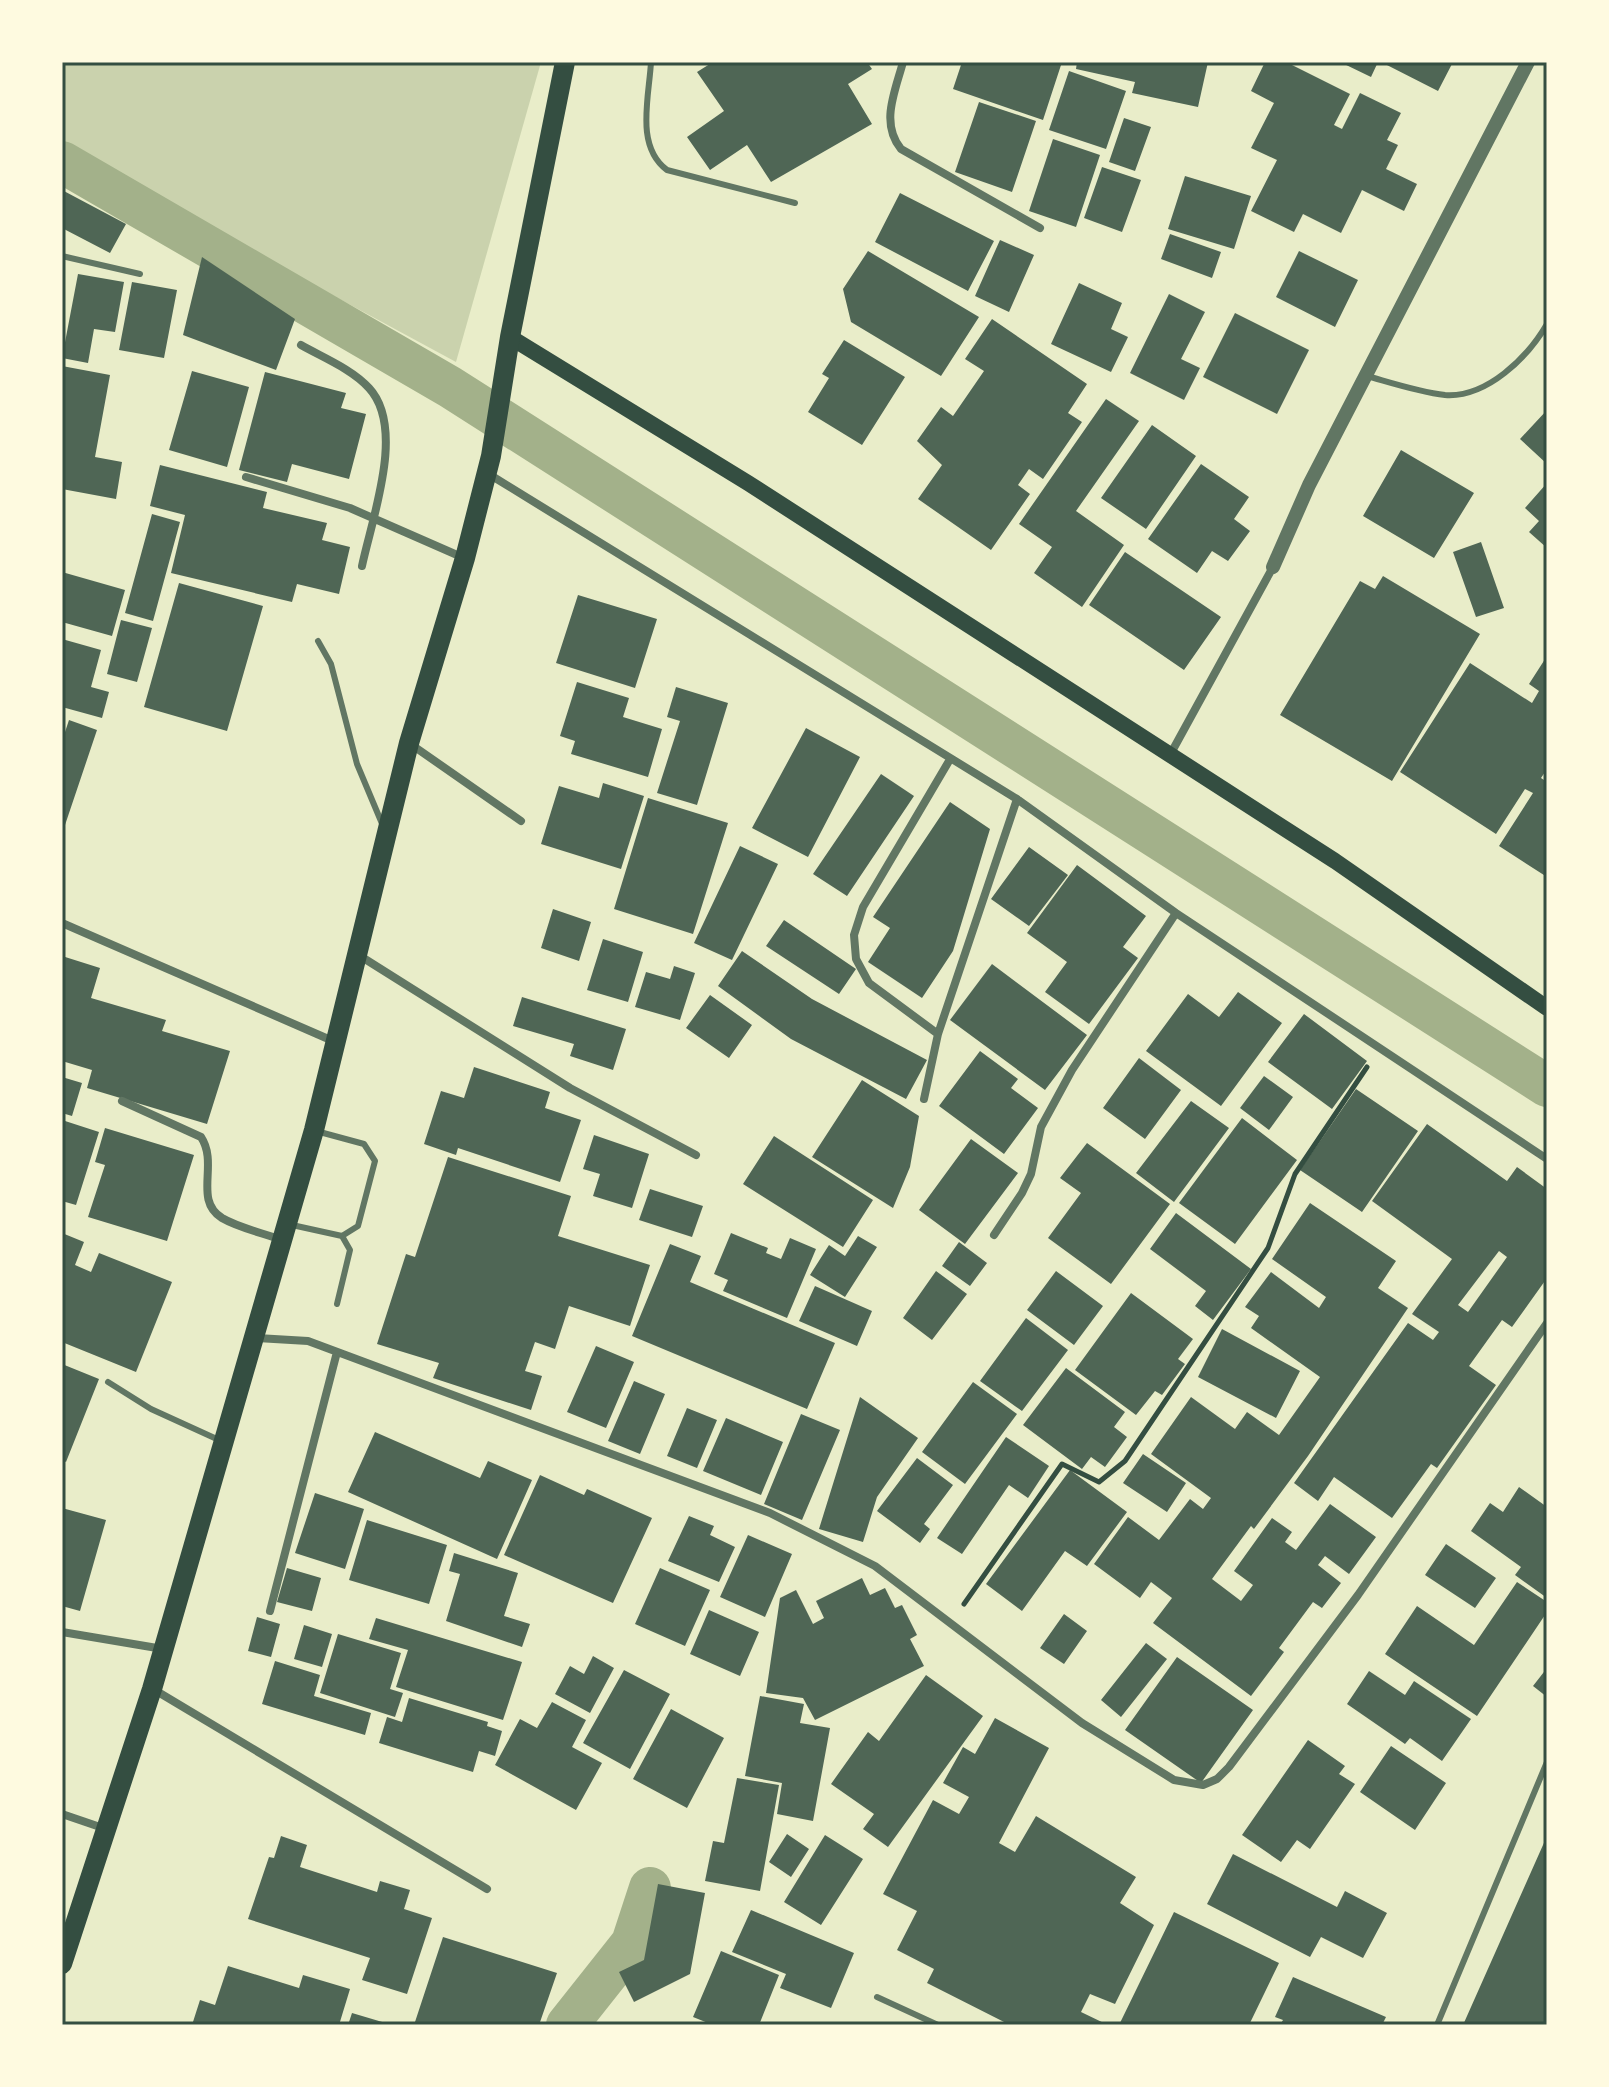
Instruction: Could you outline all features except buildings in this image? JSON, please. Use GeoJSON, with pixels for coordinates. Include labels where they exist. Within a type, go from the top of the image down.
{"type":"FeatureCollection","features":[{"type":"Feature","properties":{"kind":"main road"},"geometry":{"type":"LineString","coordinates":[[62,1964],[152,1689],[314,1130],[409,743],[465,558],[489,465],[510,337],[565,62]]}},
{"type":"Feature","properties":{"kind":"main road"},"geometry":{"type":"LineString","coordinates":[[510,337],[735,474],[1335,861],[1546,1004]]}},
{"type":"Feature","properties":{"kind":"street"},"geometry":{"type":"LineString","coordinates":[[903,62],[890,113],[893,139],[901,149],[1040,228]]}},
{"type":"Feature","properties":{"kind":"street"},"geometry":{"type":"LineString","coordinates":[[1170,755],[1273,567],[1309,485],[1528,62]]}},
{"type":"Feature","properties":{"kind":"street"},"geometry":{"type":"LineString","coordinates":[[301,345],[369,387],[385,412],[387,444],[362,566]]}},
{"type":"Feature","properties":{"kind":"street"},"geometry":{"type":"LineString","coordinates":[[489,465],[949,761],[1017,799],[1176,913],[1547,1159]]}},
{"type":"Feature","properties":{"kind":"street"},"geometry":{"type":"LineString","coordinates":[[246,477],[372,517],[465,558]]}},
{"type":"Feature","properties":{"kind":"street"},"geometry":{"type":"LineString","coordinates":[[409,743],[521,821]]}},
{"type":"Feature","properties":{"kind":"street"},"geometry":{"type":"LineString","coordinates":[[938,1034],[869,983],[856,959],[854,935],[863,907],[949,761]]}},
{"type":"Feature","properties":{"kind":"street"},"geometry":{"type":"LineString","coordinates":[[924,1099],[938,1034],[1017,799]]}},
{"type":"Feature","properties":{"kind":"street"},"geometry":{"type":"LineString","coordinates":[[994,1235],[1031,1174],[1041,1127],[1072,1070],[1176,913]]}},
{"type":"Feature","properties":{"kind":"street"},"geometry":{"type":"LineString","coordinates":[[62,923],[334,1042]]}},
{"type":"Feature","properties":{"kind":"street"},"geometry":{"type":"LineString","coordinates":[[357,954],[570,1088],[696,1155]]}},
{"type":"Feature","properties":{"kind":"street"},"geometry":{"type":"LineString","coordinates":[[122,1101],[201,1137],[211,1156],[206,1198],[209,1206],[222,1218],[285,1233]]}},
{"type":"Feature","properties":{"kind":"street"},"geometry":{"type":"LineString","coordinates":[[254,1338],[295,1338],[337,1352],[770,1513],[875,1566],[1082,1723],[1174,1780],[1203,1785],[1217,1779],[1358,1595],[1547,1323]]}},
{"type":"Feature","properties":{"kind":"street"},"geometry":{"type":"LineString","coordinates":[[270,1611],[337,1352]]}},
{"type":"Feature","properties":{"kind":"street"},"geometry":{"type":"LineString","coordinates":[[62,1632],[163,1649]]}},
{"type":"Feature","properties":{"kind":"street"},"geometry":{"type":"LineString","coordinates":[[152,1689],[487,1889]]}},
{"type":"Feature","properties":{"kind":"street"},"geometry":{"type":"LineString","coordinates":[[62,1814],[106,1829]]}},
{"type":"Feature","properties":{"kind":"lane"},"geometry":{"type":"LineString","coordinates":[[651,62],[646,138],[655,161],[667,170],[795,203]]}},
{"type":"Feature","properties":{"kind":"lane"},"geometry":{"type":"LineString","coordinates":[[62,256],[140,274]]}},
{"type":"Feature","properties":{"kind":"lane"},"geometry":{"type":"LineString","coordinates":[[1367,376],[1448,395],[1476,389],[1509,371],[1547,324]]}},
{"type":"Feature","properties":{"kind":"lane"},"geometry":{"type":"LineString","coordinates":[[318,641],[331,664],[357,764],[386,833]]}},
{"type":"Feature","properties":{"kind":"lane"},"geometry":{"type":"LineString","coordinates":[[285,1233],[342,1236],[358,1226],[375,1161],[364,1144],[314,1130]]}},
{"type":"Feature","properties":{"kind":"lane"},"geometry":{"type":"LineString","coordinates":[[337,1304],[350,1250],[342,1236]]}},
{"type":"Feature","properties":{"kind":"lane"},"geometry":{"type":"LineString","coordinates":[[108,1382],[151,1409],[222,1442]]}},
{"type":"Feature","properties":{"kind":"lane"},"geometry":{"type":"LineString","coordinates":[[1437,2025],[1547,1762]]}},
{"type":"Feature","properties":{"kind":"lane"},"geometry":{"type":"LineString","coordinates":[[877,1997],[938,2025]]}},
{"type":"Feature","properties":{"kind":"path"},"geometry":{"type":"LineString","coordinates":[[951,1622],[1062,1464],[1099,1482],[1125,1461],[1268,1248],[1295,1174],[1379,1050]]}},
{"type":"Feature","properties":{"kind":"green space"},"geometry":{"type":"Polygon","coordinates":[[[62,62],[541,62],[456,362],[62,149],[62,62]]]}},
{"type":"Feature","properties":{"kind":"waterway"},"geometry":{"type":"LineString","coordinates":[[62,162],[450,387],[1547,1086]]}},
{"type":"Feature","properties":{"kind":"waterway"},"geometry":{"type":"LineString","coordinates":[[567,2025],[632,1943],[650,1888]]}}]}
